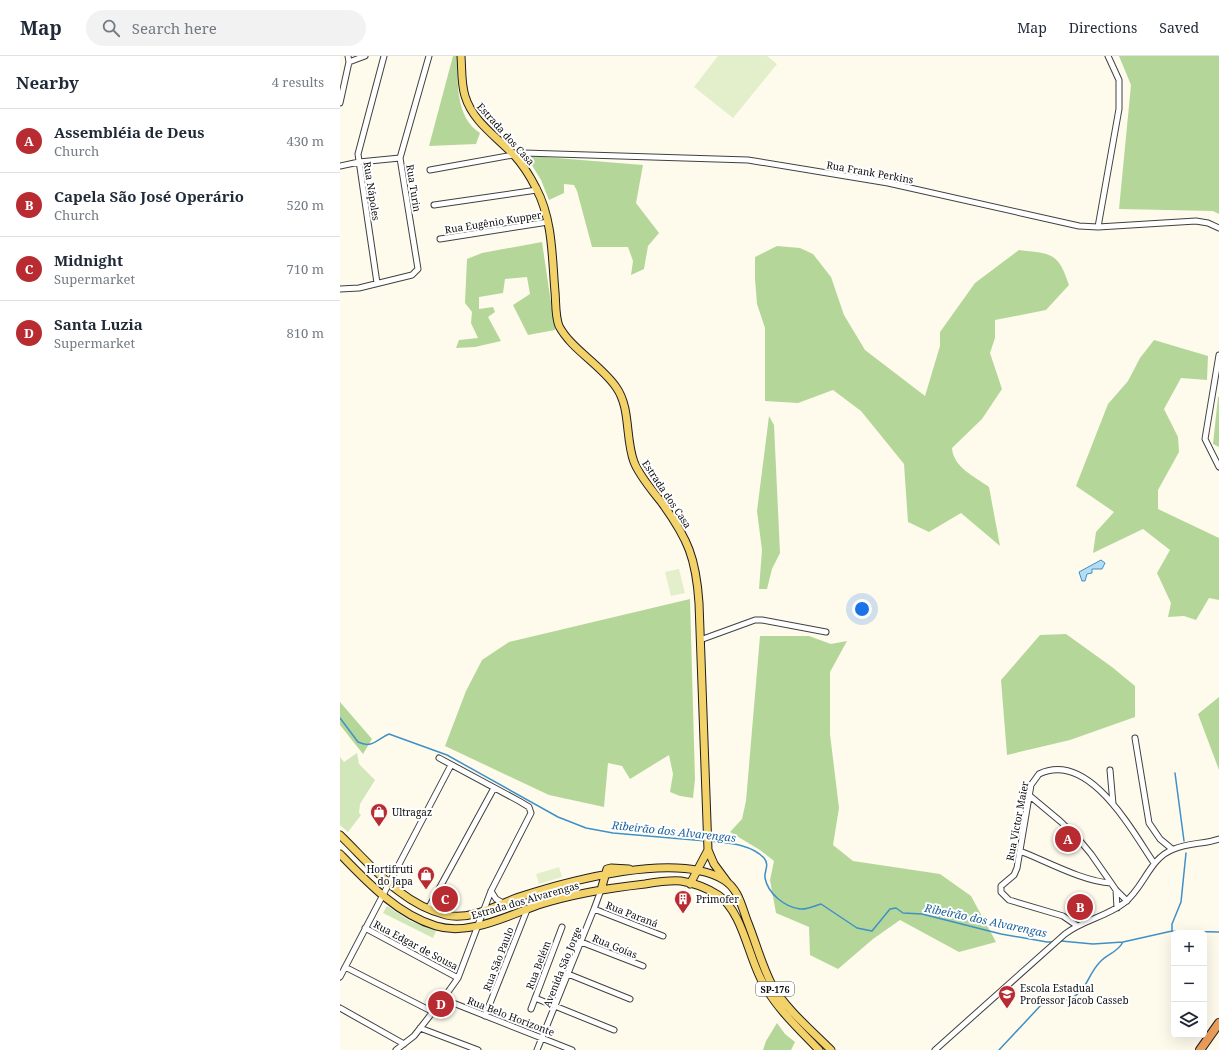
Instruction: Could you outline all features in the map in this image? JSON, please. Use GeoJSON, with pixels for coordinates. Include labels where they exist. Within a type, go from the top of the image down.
{"type":"FeatureCollection","features":[{"type":"Feature","properties":{"kind":"highway"},"geometry":{"type":"LineString","coordinates":[[1200,1050],[1219,1023]]}},
{"type":"Feature","properties":{"kind":"main road","name":"Estrada dos Casa"},"geometry":{"type":"LineString","coordinates":[[461,56],[463,89],[469,107],[487,131],[514,156],[526,170],[537,190],[548,222],[558,322],[571,341],[599,366],[620,393],[625,411],[627,434],[635,464],[645,482],[675,522],[691,554],[696,571],[700,640],[708,848]]}},
{"type":"Feature","properties":{"kind":"main road","name":"Estrada dos Alvarengas"},"geometry":{"type":"LineString","coordinates":[[340,835],[400,894],[428,909],[453,916],[462,916],[483,910],[562,884],[643,870],[687,868],[718,877],[728,883],[740,900],[772,984],[789,1007],[831,1050]]}},
{"type":"Feature","properties":{"kind":"main road"},"geometry":{"type":"LineString","coordinates":[[690,884],[704,859],[708,848]]}},
{"type":"Feature","properties":{"kind":"main road"},"geometry":{"type":"LineString","coordinates":[[708,848],[714,864],[728,883]]}},
{"type":"Feature","properties":{"kind":"main road","name":"Estrada dos Alvarengas"},"geometry":{"type":"LineString","coordinates":[[340,854],[383,896],[411,915],[437,926],[462,928],[477,926],[559,899],[601,890],[669,881],[690,884],[713,892],[724,900],[731,908],[759,975],[771,996],[786,1016],[819,1050]]}},
{"type":"Feature","properties":{"kind":"main road"},"geometry":{"type":"LineString","coordinates":[[687,868],[704,859]]}},
{"type":"Feature","properties":{"kind":"main road"},"geometry":{"type":"LineString","coordinates":[[601,890],[604,876]]}},
{"type":"Feature","properties":{"kind":"street"},"geometry":{"type":"LineString","coordinates":[[340,103],[349,62],[348,56]]}},
{"type":"Feature","properties":{"kind":"street"},"geometry":{"type":"LineString","coordinates":[[349,62],[365,56]]}},
{"type":"Feature","properties":{"kind":"street","name":"Rua Nápoles"},"geometry":{"type":"LineString","coordinates":[[378,283],[358,162],[359,150],[384,56]]}},
{"type":"Feature","properties":{"kind":"street","name":"Rua Turin"},"geometry":{"type":"LineString","coordinates":[[378,283],[412,275],[418,269],[400,158],[429,56]]}},
{"type":"Feature","properties":{"kind":"street"},"geometry":{"type":"LineString","coordinates":[[1098,227],[1119,109],[1119,80],[1108,56]]}},
{"type":"Feature","properties":{"kind":"street","name":"Rua Frank Perkins"},"geometry":{"type":"LineString","coordinates":[[430,170],[524,153],[748,160],[773,163],[929,192],[1078,226],[1098,227],[1196,222],[1208,223],[1219,228]]}},
{"type":"Feature","properties":{"kind":"street"},"geometry":{"type":"LineString","coordinates":[[340,166],[358,162],[400,158]]}},
{"type":"Feature","properties":{"kind":"street"},"geometry":{"type":"LineString","coordinates":[[434,205],[537,190]]}},
{"type":"Feature","properties":{"kind":"street","name":"Rua Eugênio Kupper"},"geometry":{"type":"LineString","coordinates":[[440,239],[548,222]]}},
{"type":"Feature","properties":{"kind":"street"},"geometry":{"type":"LineString","coordinates":[[340,289],[352,289],[378,283]]}},
{"type":"Feature","properties":{"kind":"street"},"geometry":{"type":"LineString","coordinates":[[1219,355],[1205,440],[1219,468]]}},
{"type":"Feature","properties":{"kind":"street"},"geometry":{"type":"LineString","coordinates":[[700,640],[755,620],[826,632]]}},
{"type":"Feature","properties":{"kind":"street"},"geometry":{"type":"LineString","coordinates":[[1135,738],[1149,822],[1160,839],[1172,849]]}},
{"type":"Feature","properties":{"kind":"street"},"geometry":{"type":"LineString","coordinates":[[396,1050],[420,1028],[458,978],[491,891],[531,813],[526,805],[439,758]]}},
{"type":"Feature","properties":{"kind":"street"},"geometry":{"type":"LineString","coordinates":[[340,977],[451,765]]}},
{"type":"Feature","properties":{"kind":"street","name":"Rua Victor Maier"},"geometry":{"type":"LineString","coordinates":[[1076,925],[1063,916],[1009,900],[1002,895],[1001,886],[1016,872],[1031,785],[1035,778],[1043,772],[1061,770],[1083,778],[1094,785],[1113,804],[1154,863]]}},
{"type":"Feature","properties":{"kind":"street"},"geometry":{"type":"LineString","coordinates":[[1110,770],[1113,804]]}},
{"type":"Feature","properties":{"kind":"street"},"geometry":{"type":"LineString","coordinates":[[428,909],[494,788]]}},
{"type":"Feature","properties":{"kind":"street"},"geometry":{"type":"LineString","coordinates":[[1030,796],[1076,836],[1091,854],[1116,890],[1127,900]]}},
{"type":"Feature","properties":{"kind":"street"},"geometry":{"type":"LineString","coordinates":[[935,1050],[1076,925],[1117,908],[1127,900],[1135,892],[1154,863],[1172,849],[1219,840]]}},
{"type":"Feature","properties":{"kind":"street"},"geometry":{"type":"LineString","coordinates":[[1020,851],[1067,870],[1111,883]]}},
{"type":"Feature","properties":{"kind":"street","name":"Avenida São Jorge"},"geometry":{"type":"LineString","coordinates":[[537,1050],[556,1006],[601,890]]}},
{"type":"Feature","properties":{"kind":"street"},"geometry":{"type":"LineString","coordinates":[[1116,890],[1117,908]]}},
{"type":"Feature","properties":{"kind":"street"},"geometry":{"type":"LineString","coordinates":[[491,891],[496,899],[503,903]]}},
{"type":"Feature","properties":{"kind":"street","name":"Rua Paraná"},"geometry":{"type":"LineString","coordinates":[[594,909],[663,936]]}},
{"type":"Feature","properties":{"kind":"street","name":"Rua São Paulo"},"geometry":{"type":"LineString","coordinates":[[485,1016],[527,910]]}},
{"type":"Feature","properties":{"kind":"street","name":"Rua Belém"},"geometry":{"type":"LineString","coordinates":[[531,1009],[562,927]]}},
{"type":"Feature","properties":{"kind":"street","name":"Rua Edgar de Sousa"},"geometry":{"type":"LineString","coordinates":[[365,928],[458,978]]}},
{"type":"Feature","properties":{"kind":"street","name":"Rua Goías"},"geometry":{"type":"LineString","coordinates":[[581,942],[643,966]]}},
{"type":"Feature","properties":{"kind":"street"},"geometry":{"type":"LineString","coordinates":[[345,967],[433,1012]]}},
{"type":"Feature","properties":{"kind":"street"},"geometry":{"type":"LineString","coordinates":[[568,974],[630,999]]}},
{"type":"Feature","properties":{"kind":"street"},"geometry":{"type":"LineString","coordinates":[[535,998],[614,1030]]}},
{"type":"Feature","properties":{"kind":"street","name":"Rua Belo Horizonte"},"geometry":{"type":"LineString","coordinates":[[443,999],[572,1050]]}},
{"type":"Feature","properties":{"kind":"street"},"geometry":{"type":"LineString","coordinates":[[340,1008],[404,1044]]}},
{"type":"Feature","properties":{"kind":"street"},"geometry":{"type":"LineString","coordinates":[[420,1028],[478,1050]]}},
{"type":"Feature","properties":{"kind":"green space"},"geometry":{"type":"Polygon","coordinates":[[[453,56],[457,56],[458,88],[462,108],[466,118],[480,133],[476,144],[429,146],[453,56]]]}},
{"type":"Feature","properties":{"kind":"green space"},"geometry":{"type":"Polygon","coordinates":[[[718,56],[767,56],[777,64],[733,118],[694,87],[718,56]]]}},
{"type":"Feature","properties":{"kind":"green space"},"geometry":{"type":"Polygon","coordinates":[[[1119,56],[1219,56],[1219,214],[1213,211],[1119,209],[1131,85],[1119,56]]]}},
{"type":"Feature","properties":{"kind":"green space"},"geometry":{"type":"Polygon","coordinates":[[[532,156],[643,165],[636,203],[659,233],[648,246],[644,269],[631,275],[633,261],[628,247],[592,247],[577,191],[574,185],[564,184],[564,193],[549,200],[541,180],[530,162],[532,156]]]}},
{"type":"Feature","properties":{"kind":"green space"},"geometry":{"type":"Polygon","coordinates":[[[542,242],[555,330],[528,335],[513,305],[530,294],[527,277],[505,279],[503,293],[479,297],[479,309],[493,307],[495,312],[488,317],[501,341],[475,347],[456,348],[459,340],[478,338],[471,323],[472,312],[465,303],[467,259],[482,253],[542,242]]]}},
{"type":"Feature","properties":{"kind":"green space"},"geometry":{"type":"Polygon","coordinates":[[[777,246],[800,248],[813,254],[831,277],[844,315],[865,350],[925,396],[940,346],[940,332],[975,283],[1019,250],[1046,254],[1057,260],[1069,285],[1046,310],[995,320],[995,338],[990,353],[1002,389],[982,419],[952,448],[953,455],[960,466],[989,487],[1000,546],[961,513],[929,532],[908,522],[904,464],[861,411],[833,390],[798,403],[765,401],[765,328],[757,304],[755,257],[777,246]]]}},
{"type":"Feature","properties":{"kind":"green space"},"geometry":{"type":"Polygon","coordinates":[[[1154,340],[1208,356],[1207,380],[1181,378],[1164,409],[1178,437],[1179,452],[1158,490],[1158,509],[1219,538],[1219,600],[1209,598],[1196,620],[1184,616],[1168,617],[1171,603],[1157,573],[1170,550],[1143,529],[1093,553],[1096,532],[1114,512],[1076,486],[1108,404],[1128,381],[1140,358],[1154,340]]]}},
{"type":"Feature","properties":{"kind":"green space"},"geometry":{"type":"Polygon","coordinates":[[[1219,397],[1219,447],[1213,444],[1219,397]]]}},
{"type":"Feature","properties":{"kind":"green space"},"geometry":{"type":"Polygon","coordinates":[[[769,416],[774,425],[780,553],[772,569],[767,589],[759,589],[762,550],[757,511],[769,416]]]}},
{"type":"Feature","properties":{"kind":"green space"},"geometry":{"type":"Polygon","coordinates":[[[679,569],[685,593],[671,596],[665,572],[679,569]]]}},
{"type":"Feature","properties":{"kind":"green space"},"geometry":{"type":"Polygon","coordinates":[[[690,599],[695,779],[693,798],[680,796],[670,792],[673,774],[669,755],[630,779],[622,766],[608,763],[604,807],[549,795],[445,746],[466,691],[482,660],[509,642],[690,599]]]}},
{"type":"Feature","properties":{"kind":"green space"},"geometry":{"type":"Polygon","coordinates":[[[1066,634],[1112,667],[1135,686],[1135,717],[1070,740],[1007,755],[1001,680],[1040,635],[1066,634]]]}},
{"type":"Feature","properties":{"kind":"green space"},"geometry":{"type":"Polygon","coordinates":[[[760,636],[809,636],[831,644],[847,641],[830,672],[830,734],[839,808],[833,845],[853,861],[940,874],[971,896],[996,942],[959,952],[900,920],[873,939],[838,969],[810,955],[809,927],[776,913],[770,880],[774,861],[760,850],[730,832],[742,819],[746,801],[760,636]]]}},
{"type":"Feature","properties":{"kind":"green space"},"geometry":{"type":"Polygon","coordinates":[[[1219,697],[1219,770],[1198,714],[1219,697]]]}},
{"type":"Feature","properties":{"kind":"green space"},"geometry":{"type":"Polygon","coordinates":[[[340,702],[372,739],[363,754],[340,725],[340,702]]]}},
{"type":"Feature","properties":{"kind":"green space"},"geometry":{"type":"Polygon","coordinates":[[[357,753],[359,764],[375,780],[360,804],[359,813],[361,815],[348,832],[340,825],[340,757],[344,762],[357,753]]]}},
{"type":"Feature","properties":{"kind":"green space"},"geometry":{"type":"Polygon","coordinates":[[[559,867],[562,877],[539,884],[536,874],[559,867]]]}},
{"type":"Feature","properties":{"kind":"green space"},"geometry":{"type":"Polygon","coordinates":[[[387,906],[410,921],[436,931],[433,938],[383,913],[387,906]]]}},
{"type":"Feature","properties":{"kind":"green space"},"geometry":{"type":"Polygon","coordinates":[[[777,1023],[785,1034],[795,1042],[791,1050],[763,1050],[766,1041],[777,1023]]]}},
{"type":"Feature","properties":{"kind":"water"},"geometry":{"type":"Polygon","coordinates":[[[1101,560],[1105,563],[1102,569],[1092,569],[1092,573],[1087,574],[1085,581],[1082,581],[1079,572],[1101,560]]]}},
{"type":"Feature","properties":{"kind":"waterway","name":"Ribeirão dos Alvarengas"},"geometry":{"type":"LineString","coordinates":[[340,718],[358,742],[363,744],[371,744],[389,734],[447,755],[558,817],[586,828],[613,833],[706,841]]}},
{"type":"Feature","properties":{"kind":"waterway"},"geometry":{"type":"LineString","coordinates":[[1175,773],[1184,841]]}},
{"type":"Feature","properties":{"kind":"waterway","name":"Ribeirão dos Alvarengas"},"geometry":{"type":"LineString","coordinates":[[710,841],[739,845],[759,853],[767,863],[765,875],[767,884],[773,894],[783,903],[794,908],[803,909],[821,904],[857,928],[872,931],[890,909],[896,908],[903,913],[922,914],[1001,934],[1053,942]]}},
{"type":"Feature","properties":{"kind":"waterway"},"geometry":{"type":"LineString","coordinates":[[1172,930],[1172,924],[1181,902],[1186,853]]}},
{"type":"Feature","properties":{"kind":"waterway","name":"Ribeirão dos Alvarengas"},"geometry":{"type":"LineString","coordinates":[[1061,941],[1093,944],[1123,942],[1172,931],[1219,932]]}},
{"type":"Feature","properties":{"kind":"waterway"},"geometry":{"type":"LineString","coordinates":[[999,1050],[1042,1004],[1052,998],[1069,1000],[1076,996],[1084,987],[1092,972],[1100,962],[1118,949],[1123,942]]}},
{"type":"Feature","properties":{"kind":"place","name":"Ultragaz"},"geometry":{"type":"Point","coordinates":[379,827]}},
{"type":"Feature","properties":{"kind":"place","name":"Assembléia de Deus"},"geometry":{"type":"Point","coordinates":[1068,839]}},
{"type":"Feature","properties":{"kind":"place","name":"Hortifruti do Japa"},"geometry":{"type":"Point","coordinates":[426,890]}},
{"type":"Feature","properties":{"kind":"place","name":"Midnight"},"geometry":{"type":"Point","coordinates":[445,899]}},
{"type":"Feature","properties":{"kind":"place","name":"Capela São José Operário"},"geometry":{"type":"Point","coordinates":[1080,907]}},
{"type":"Feature","properties":{"kind":"place","name":"Primofer"},"geometry":{"type":"Point","coordinates":[683,914]}},
{"type":"Feature","properties":{"kind":"place","name":"Santa Luzia"},"geometry":{"type":"Point","coordinates":[441,1004]}},
{"type":"Feature","properties":{"kind":"place","name":"Escola Estadual Professor Jacob Casseb"},"geometry":{"type":"Point","coordinates":[1007,1009]}}]}
